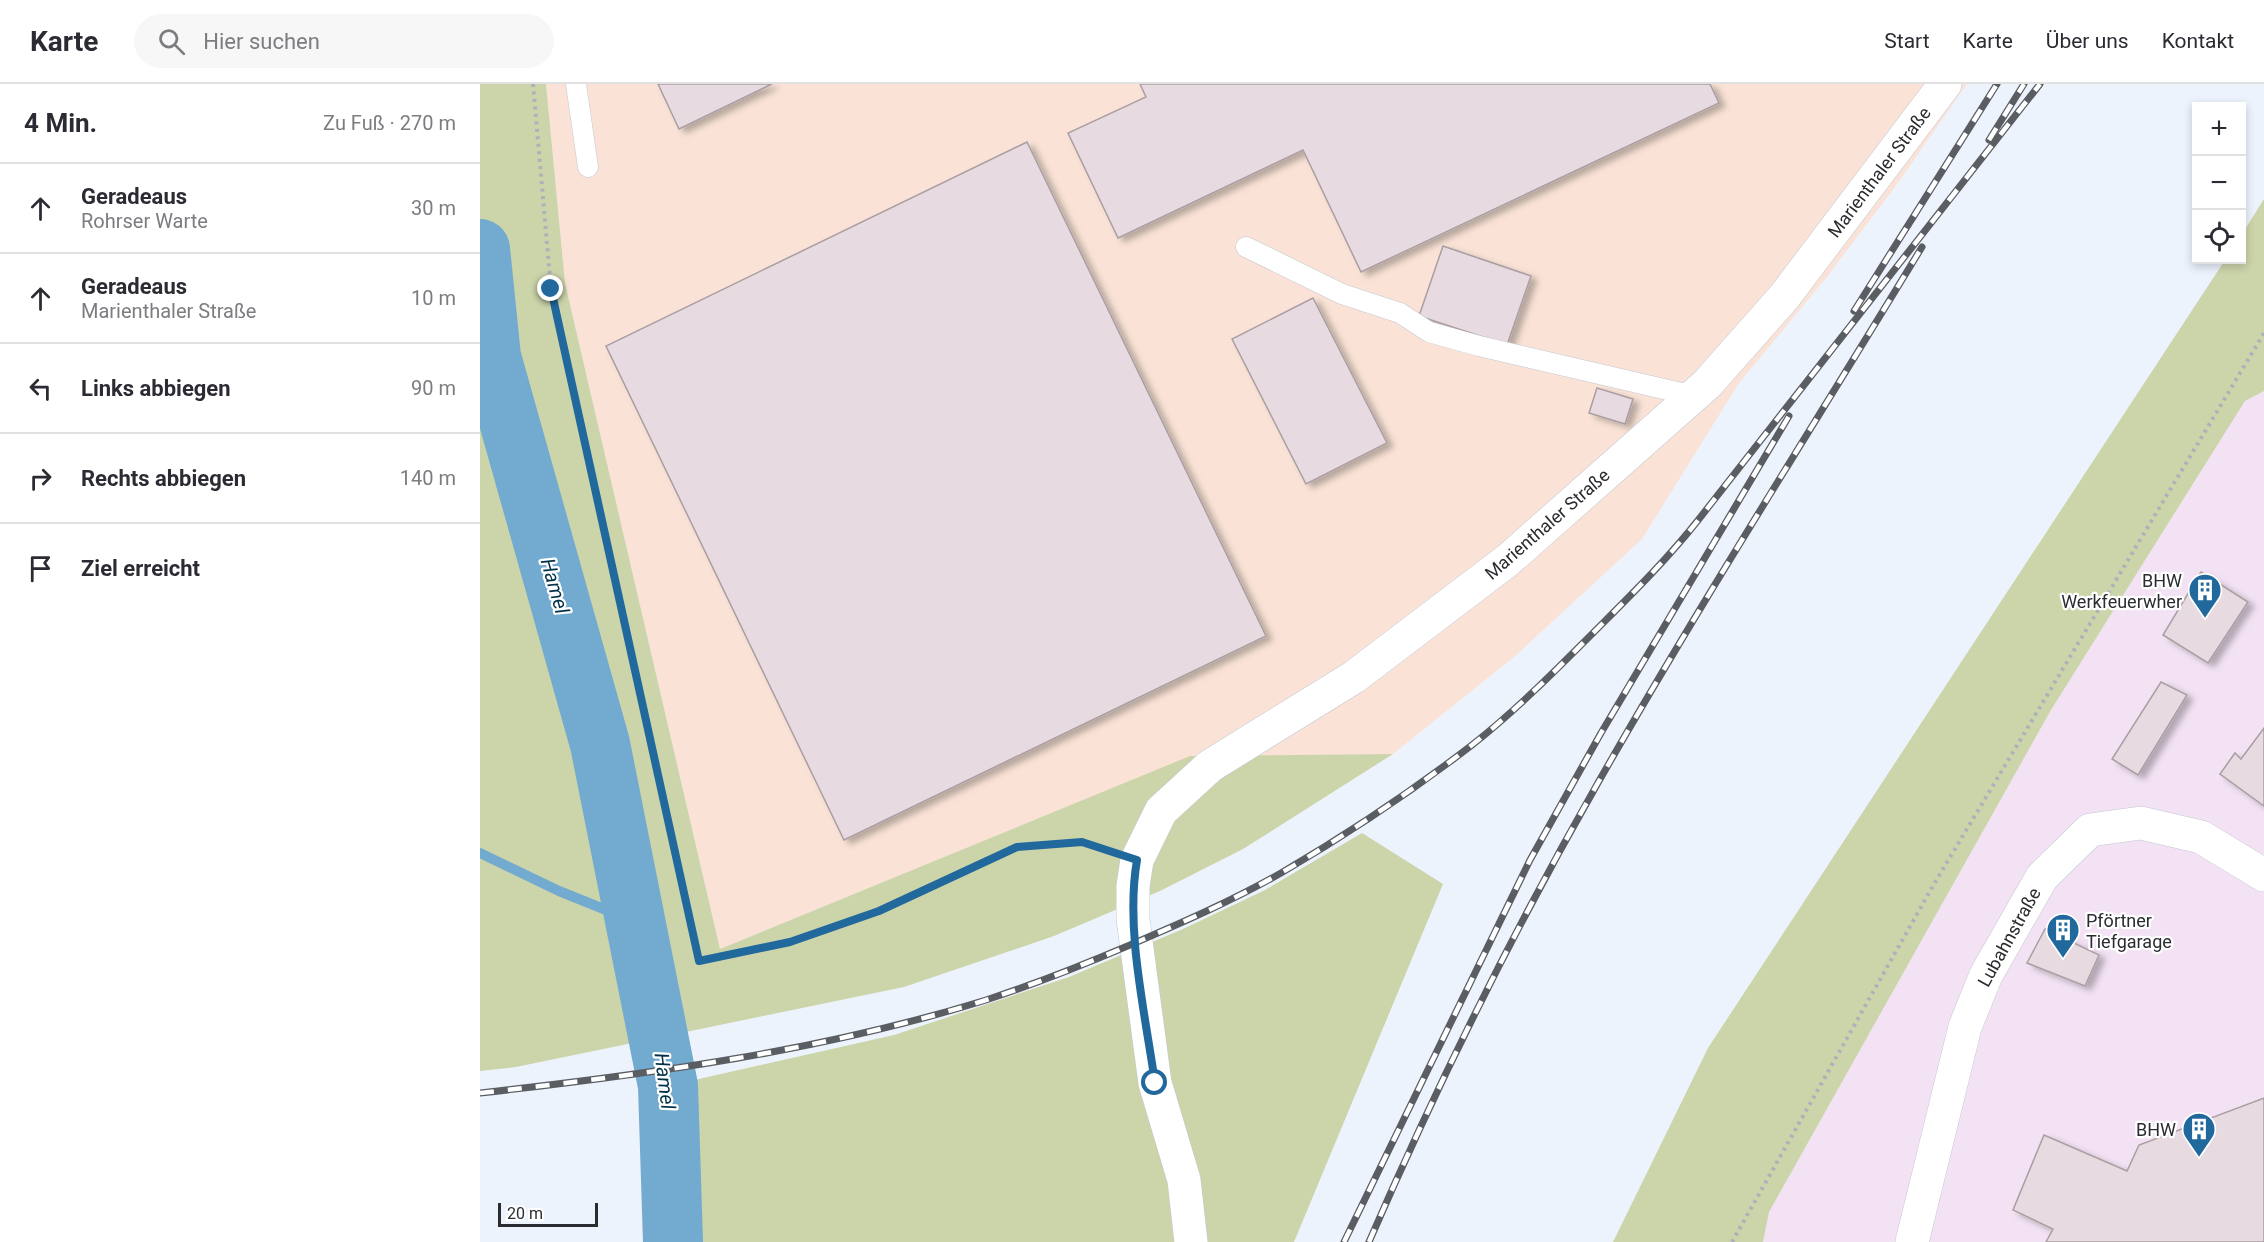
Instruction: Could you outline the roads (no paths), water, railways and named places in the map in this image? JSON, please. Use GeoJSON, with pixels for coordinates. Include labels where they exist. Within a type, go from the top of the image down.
{"type":"FeatureCollection","features":[{"type":"Feature","properties":{"kind":"street","name":"Marienthaler Straße"},"geometry":{"type":"LineString","coordinates":[[1191,1242],[1184,1180],[1155,1083],[1133,919],[1133,886],[1137,860],[1161,811],[1210,766],[1354,677],[1499,567],[1707,384],[1784,297],[1945,84]]}},
{"type":"Feature","properties":{"kind":"street","name":"Lubahnstraße"},"geometry":{"type":"LineString","coordinates":[[1912,1242],[1965,1027],[1986,975],[2042,877],[2090,830],[2141,823],[2201,837],[2264,875]]}},
{"type":"Feature","properties":{"kind":"lane"},"geometry":{"type":"LineString","coordinates":[[576,84],[588,167]]}},
{"type":"Feature","properties":{"kind":"lane"},"geometry":{"type":"LineString","coordinates":[[1246,247],[1342,294],[1400,314],[1429,332],[1479,346],[1694,396]]}},
{"type":"Feature","properties":{"kind":"waterway","name":"Hamel"},"geometry":{"type":"LineString","coordinates":[[480,249],[491,357],[600,744],[668,1086],[673,1242]]}},
{"type":"Feature","properties":{"kind":"waterway","name":"Hamel"},"geometry":{"type":"LineString","coordinates":[[480,853],[559,891],[636,922]]}},
{"type":"Feature","properties":{"kind":"railway"},"geometry":{"type":"LineString","coordinates":[[1854,311],[1997,84]]}},
{"type":"Feature","properties":{"kind":"railway"},"geometry":{"type":"LineString","coordinates":[[1989,140],[2024,84]]}},
{"type":"Feature","properties":{"kind":"railway"},"geometry":{"type":"LineString","coordinates":[[480,1093],[672,1069],[799,1047],[924,1018],[986,1000],[1095,960],[1206,911],[1281,873],[1354,828],[1449,762],[1507,716],[1572,654],[1665,559],[1699,519],[2040,84]]}},
{"type":"Feature","properties":{"kind":"railway"},"geometry":{"type":"LineString","coordinates":[[1369,1242],[1478,1008],[1568,837],[1678,646],[1922,247]]}},
{"type":"Feature","properties":{"kind":"railway"},"geometry":{"type":"LineString","coordinates":[[1344,1242],[1530,860],[1601,733],[1789,416]]}},
{"type":"Feature","properties":{"kind":"place","name":"BHW Werkfeuerwher"},"geometry":{"type":"Point","coordinates":[2205,619]}},
{"type":"Feature","properties":{"kind":"place","name":"Pförtner Tiefgarage"},"geometry":{"type":"Point","coordinates":[2063,959]}},
{"type":"Feature","properties":{"kind":"place","name":"BHW"},"geometry":{"type":"Point","coordinates":[2199,1158]}}]}
